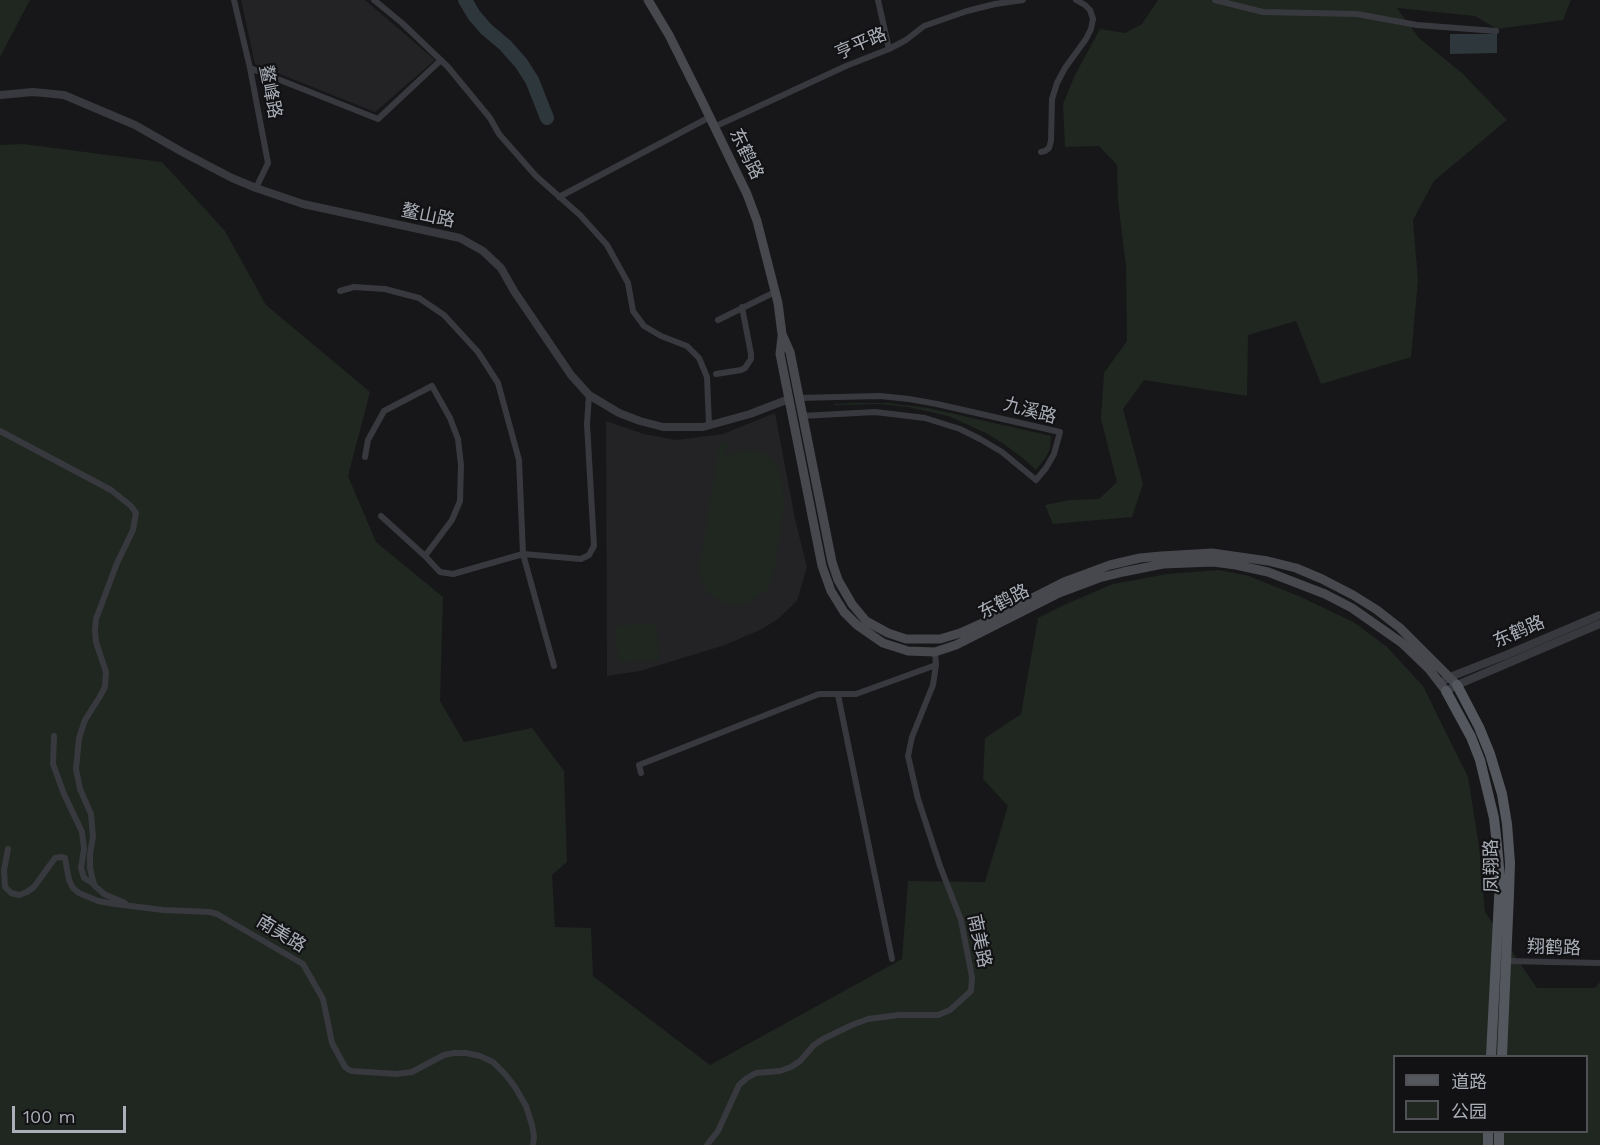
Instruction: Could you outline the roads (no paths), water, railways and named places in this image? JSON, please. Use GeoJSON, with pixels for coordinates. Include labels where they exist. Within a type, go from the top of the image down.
{"type":"FeatureCollection","features":[{"type":"Feature","properties":{"kind":"main road","name":"东鹤路"},"geometry":{"type":"LineString","coordinates":[[648,0],[669,34],[712,122],[747,194],[760,230],[775,292],[782,334],[790,352],[793,398],[822,566],[831,591],[844,612],[857,625],[883,643],[908,651],[934,652],[967,640],[1059,593],[1099,578],[1163,564],[1213,562],[1268,572],[1325,594],[1352,608],[1402,643],[1429,669],[1443,687]]}},
{"type":"Feature","properties":{"kind":"main road","name":"东鹤路"},"geometry":{"type":"LineString","coordinates":[[793,398],[802,416],[827,544],[838,580],[852,604],[866,621],[888,633],[906,639],[940,639],[989,620],[1064,582],[1110,565],[1161,556],[1212,553],[1268,561],[1296,568],[1353,595],[1400,628],[1453,681]]}},
{"type":"Feature","properties":{"kind":"main road","name":"凤翔路"},"geometry":{"type":"LineString","coordinates":[[1453,681],[1479,727],[1490,754],[1502,794],[1509,843],[1502,1055]]}},
{"type":"Feature","properties":{"kind":"main road","name":"凤翔路"},"geometry":{"type":"LineString","coordinates":[[1443,687],[1471,737],[1480,760],[1494,818],[1500,879],[1491,1055]]}},
{"type":"Feature","properties":{"kind":"street","name":"鳌峰路"},"geometry":{"type":"LineString","coordinates":[[234,0],[268,163],[256,188]]}},
{"type":"Feature","properties":{"kind":"street"},"geometry":{"type":"LineString","coordinates":[[374,0],[441,60],[536,176],[580,215],[607,245],[628,283],[633,311],[644,326],[661,336],[687,346],[699,358],[707,377],[709,425]]}},
{"type":"Feature","properties":{"kind":"street"},"geometry":{"type":"LineString","coordinates":[[878,0],[889,49]]}},
{"type":"Feature","properties":{"kind":"street","name":"亨平路"},"geometry":{"type":"LineString","coordinates":[[559,197],[712,122],[889,49],[906,40],[924,26],[995,4],[1023,0]]}},
{"type":"Feature","properties":{"kind":"street"},"geometry":{"type":"LineString","coordinates":[[1041,152],[1049,148],[1051,141],[1052,99],[1057,83],[1091,29],[1093,19],[1090,10],[1076,0]]}},
{"type":"Feature","properties":{"kind":"street"},"geometry":{"type":"LineString","coordinates":[[1215,0],[1263,12],[1358,14],[1417,25],[1496,31]]}},
{"type":"Feature","properties":{"kind":"street"},"geometry":{"type":"LineString","coordinates":[[250,68],[378,119],[441,60]]}},
{"type":"Feature","properties":{"kind":"street","name":"鳌山路"},"geometry":{"type":"LineString","coordinates":[[0,95],[33,92],[64,95],[135,125],[231,178],[256,188],[303,204],[460,238],[483,251],[501,268],[571,375],[589,395],[619,413],[640,421],[685,428],[709,425],[750,414],[793,398]]}},
{"type":"Feature","properties":{"kind":"street"},"geometry":{"type":"LineString","coordinates":[[340,291],[354,287],[385,289],[419,298],[444,315],[478,352],[498,383],[519,460],[523,554],[554,666]]}},
{"type":"Feature","properties":{"kind":"street"},"geometry":{"type":"LineString","coordinates":[[718,320],[775,292]]}},
{"type":"Feature","properties":{"kind":"street"},"geometry":{"type":"LineString","coordinates":[[716,374],[741,370],[751,359],[742,307]]}},
{"type":"Feature","properties":{"kind":"street"},"geometry":{"type":"LineString","coordinates":[[365,457],[368,440],[384,411],[432,386],[450,418],[458,439],[461,465],[460,501],[452,520],[425,556]]}},
{"type":"Feature","properties":{"kind":"street"},"geometry":{"type":"LineString","coordinates":[[381,516],[440,572],[453,574],[523,554],[581,559],[589,555],[594,546],[587,424],[589,395]]}},
{"type":"Feature","properties":{"kind":"street","name":"九溪路"},"geometry":{"type":"LineString","coordinates":[[793,398],[880,396],[909,399],[1060,432],[1054,454],[1036,480],[1002,452],[980,439],[960,429],[925,418],[875,412],[802,416]]}},
{"type":"Feature","properties":{"kind":"street"},"geometry":{"type":"LineString","coordinates":[[0,431],[111,490],[136,513],[133,530],[117,563],[96,619],[96,642],[106,672],[105,687],[85,720],[77,752],[76,770],[80,789],[91,814],[93,826],[90,868],[94,885]]}},
{"type":"Feature","properties":{"kind":"street","name":"东鹤路"},"geometry":{"type":"LineString","coordinates":[[1443,687],[1506,655],[1600,615]]}},
{"type":"Feature","properties":{"kind":"street","name":"东鹤路"},"geometry":{"type":"LineString","coordinates":[[1453,681],[1600,624]]}},
{"type":"Feature","properties":{"kind":"street","name":"南美路"},"geometry":{"type":"LineString","coordinates":[[707,1145],[718,1131],[739,1085],[747,1078],[756,1073],[780,1071],[791,1067],[823,1039],[852,1025],[868,1019],[899,1015],[938,1015],[950,1011],[971,991],[972,977],[961,920],[940,867],[918,799],[908,756],[912,737],[933,685],[936,665],[934,652]]}},
{"type":"Feature","properties":{"kind":"street"},"geometry":{"type":"LineString","coordinates":[[641,773],[639,765],[808,698],[819,694],[856,694],[936,665]]}},
{"type":"Feature","properties":{"kind":"street"},"geometry":{"type":"LineString","coordinates":[[838,695],[892,959]]}},
{"type":"Feature","properties":{"kind":"street"},"geometry":{"type":"LineString","coordinates":[[54,736],[53,764],[82,832],[84,849],[81,868],[84,878],[104,894],[129,905]]}},
{"type":"Feature","properties":{"kind":"street","name":"南美路"},"geometry":{"type":"LineString","coordinates":[[8,849],[4,870],[6,887],[11,893],[20,895],[34,887],[55,858],[61,857],[65,858],[69,880],[79,893],[98,901],[163,910],[218,914],[303,964],[323,999],[332,1043],[345,1067],[351,1071],[397,1074],[412,1072],[444,1055],[454,1053],[480,1056],[493,1062],[515,1087],[526,1107],[532,1125],[533,1145]]}},
{"type":"Feature","properties":{"kind":"street","name":"翔鹤路"},"geometry":{"type":"LineString","coordinates":[[1506,961],[1600,963]]}},
{"type":"Feature","properties":{"kind":"waterway"},"geometry":{"type":"LineString","coordinates":[[465,0],[486,29],[521,63],[532,80],[547,118]]}}]}
